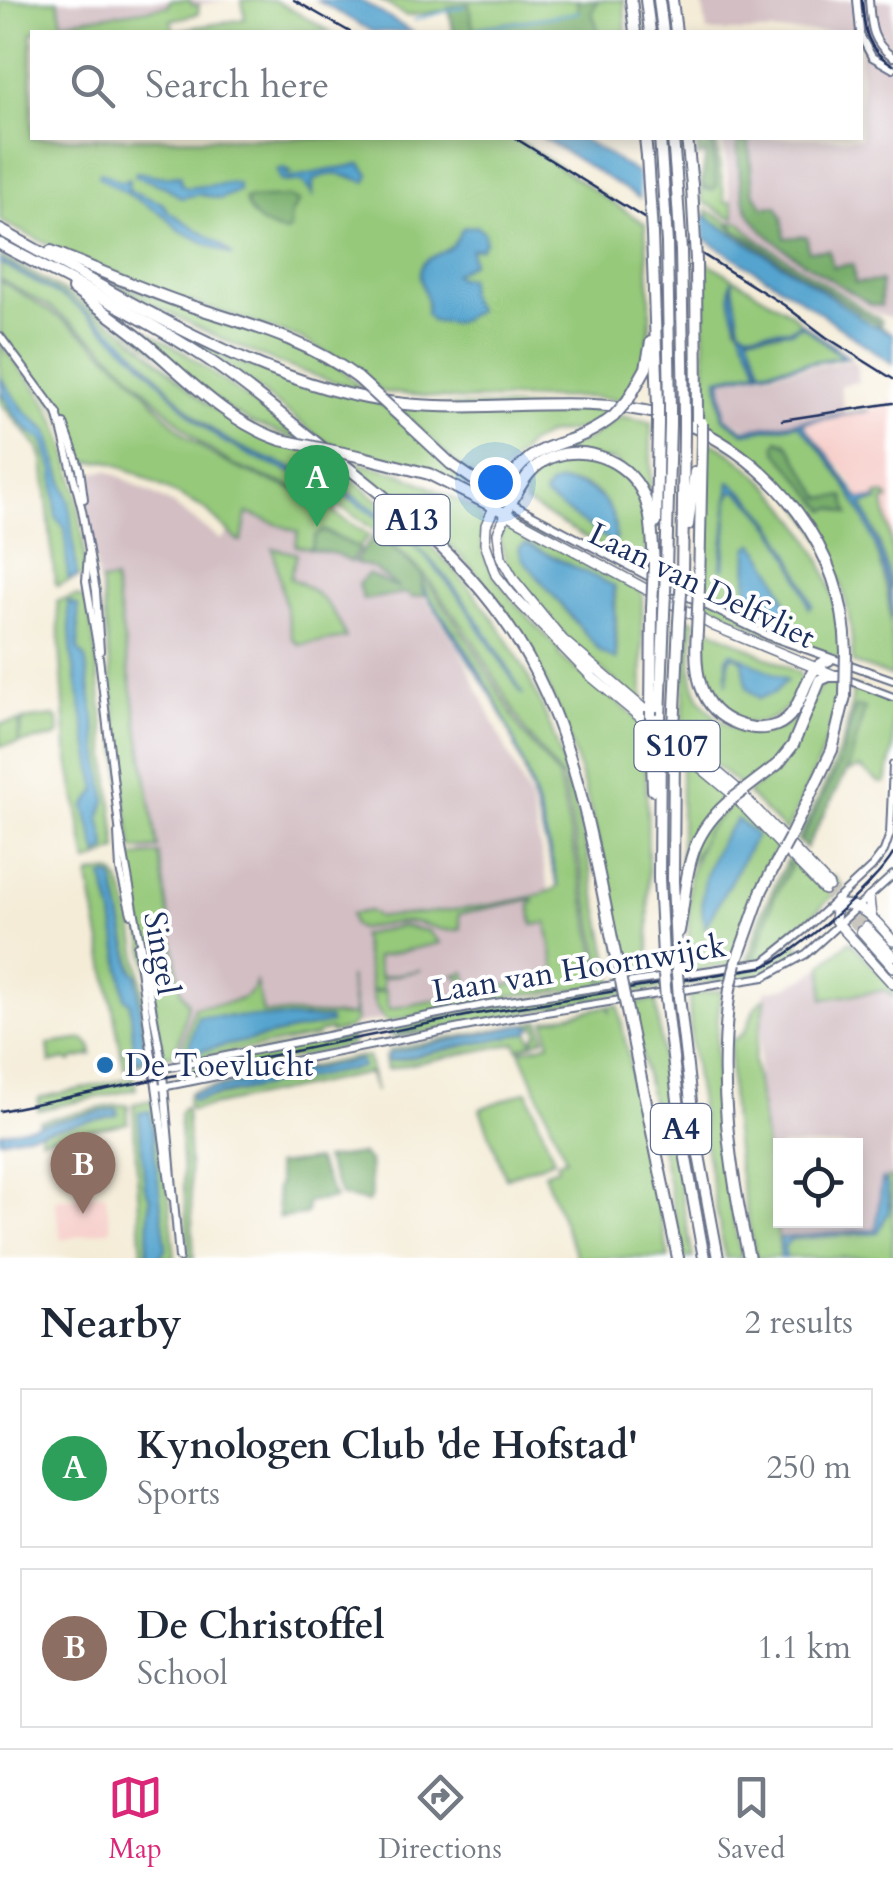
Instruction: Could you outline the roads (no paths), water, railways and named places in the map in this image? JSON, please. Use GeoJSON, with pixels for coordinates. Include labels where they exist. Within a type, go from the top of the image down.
{"type":"FeatureCollection","features":[{"type":"Feature","properties":{"kind":"highway"},"geometry":{"type":"LineString","coordinates":[[632,0],[635,30]]}},
{"type":"Feature","properties":{"kind":"highway"},"geometry":{"type":"LineString","coordinates":[[646,0],[650,30]]}},
{"type":"Feature","properties":{"kind":"highway"},"geometry":{"type":"LineString","coordinates":[[659,0],[663,30]]}},
{"type":"Feature","properties":{"kind":"highway"},"geometry":{"type":"LineString","coordinates":[[672,0],[676,30]]}},
{"type":"Feature","properties":{"kind":"highway","name":"A4"},"geometry":{"type":"LineString","coordinates":[[645,140],[664,408]]}},
{"type":"Feature","properties":{"kind":"highway","name":"A4"},"geometry":{"type":"LineString","coordinates":[[656,715],[666,570],[667,243],[660,140]]}},
{"type":"Feature","properties":{"kind":"highway","name":"A4"},"geometry":{"type":"LineString","coordinates":[[672,140],[681,252],[684,414],[682,578],[674,730],[676,951],[697,1146],[718,1258]]}},
{"type":"Feature","properties":{"kind":"highway","name":"A4"},"geometry":{"type":"LineString","coordinates":[[687,140],[696,262],[700,420],[696,670],[702,693],[720,714],[742,726],[766,728],[788,718],[801,700],[814,668]]}},
{"type":"Feature","properties":{"kind":"highway","name":"A13"},"geometry":{"type":"LineString","coordinates":[[0,230],[138,287],[289,338],[329,358],[358,378],[496,502]]}},
{"type":"Feature","properties":{"kind":"highway","name":"A13"},"geometry":{"type":"LineString","coordinates":[[0,230],[220,347],[321,386],[365,398],[424,405],[607,405],[652,412],[704,431],[764,473],[808,526],[836,588],[846,652],[845,696],[832,750],[752,916],[730,989],[724,1036],[724,1102],[732,1173],[749,1258]]}},
{"type":"Feature","properties":{"kind":"highway","name":"A13"},"geometry":{"type":"LineString","coordinates":[[0,244],[150,324],[220,369],[444,547],[474,579],[522,648],[564,737],[588,821],[678,1258]]}},
{"type":"Feature","properties":{"kind":"highway","name":"A13"},"geometry":{"type":"LineString","coordinates":[[40,265],[130,330],[227,412],[258,431],[281,440],[429,474],[496,502]]}},
{"type":"Feature","properties":{"kind":"highway","name":"A4"},"geometry":{"type":"LineString","coordinates":[[496,502],[515,469],[534,452],[585,434],[614,416],[628,400],[648,360],[654,301]]}},
{"type":"Feature","properties":{"kind":"highway","name":"A4"},"geometry":{"type":"LineString","coordinates":[[664,425],[652,608],[656,715],[652,778],[659,841],[666,999],[683,1142],[704,1258]]}},
{"type":"Feature","properties":{"kind":"highway","name":"A4"},"geometry":{"type":"LineString","coordinates":[[682,555],[699,440]]}},
{"type":"Feature","properties":{"kind":"highway","name":"A4"},"geometry":{"type":"LineString","coordinates":[[508,508],[528,475],[543,462],[576,453],[603,458],[626,471],[641,490],[649,514],[654,564]]}},
{"type":"Feature","properties":{"kind":"highway"},"geometry":{"type":"LineString","coordinates":[[814,668],[829,660]]}},
{"type":"Feature","properties":{"kind":"highway","name":"A4"},"geometry":{"type":"LineString","coordinates":[[676,951],[694,844],[710,820],[786,754],[799,734],[819,682],[828,676],[838,676]]}},
{"type":"Feature","properties":{"kind":"main road"},"geometry":{"type":"LineString","coordinates":[[857,0],[860,30]]}},
{"type":"Feature","properties":{"kind":"main road"},"geometry":{"type":"LineString","coordinates":[[869,0],[873,36],[881,49],[893,57]]}},
{"type":"Feature","properties":{"kind":"main road"},"geometry":{"type":"LineString","coordinates":[[863,40],[872,57],[893,69]]}},
{"type":"Feature","properties":{"kind":"main road","name":"Singel"},"geometry":{"type":"LineString","coordinates":[[0,338],[57,412],[80,469],[88,554],[86,580],[100,657],[119,827],[161,1087]]}},
{"type":"Feature","properties":{"kind":"main road","name":"Laan van Delfvliet"},"geometry":{"type":"LineString","coordinates":[[496,502],[720,614],[829,660],[893,680]]}},
{"type":"Feature","properties":{"kind":"main road","name":"S107"},"geometry":{"type":"LineString","coordinates":[[496,502],[486,524],[486,550],[496,575],[512,595],[593,678],[730,792],[827,888],[735,787],[563,640],[514,580],[501,557],[498,536],[508,508]]}},
{"type":"Feature","properties":{"kind":"main road","name":"Laan van Delfvliet"},"geometry":{"type":"LineString","coordinates":[[508,508],[714,626],[893,697]]}},
{"type":"Feature","properties":{"kind":"main road","name":"Laan van Hoornwijck"},"geometry":{"type":"LineString","coordinates":[[159,1069],[490,1004],[759,964],[775,956],[833,904],[872,867],[888,844],[893,765]]}},
{"type":"Feature","properties":{"kind":"main road","name":"Laan van Hoornwijck"},"geometry":{"type":"LineString","coordinates":[[161,1087],[521,1016],[764,977],[797,960],[893,875]]}},
{"type":"Feature","properties":{"kind":"main road"},"geometry":{"type":"LineString","coordinates":[[869,898],[870,916]]}},
{"type":"Feature","properties":{"kind":"main road"},"geometry":{"type":"LineString","coordinates":[[893,941],[858,908],[833,904],[833,916],[839,925],[893,984]]}},
{"type":"Feature","properties":{"kind":"main road"},"geometry":{"type":"LineString","coordinates":[[893,956],[864,929],[893,967]]}},
{"type":"Feature","properties":{"kind":"main road"},"geometry":{"type":"LineString","coordinates":[[166,1100],[183,1083]]}},
{"type":"Feature","properties":{"kind":"main road"},"geometry":{"type":"LineString","coordinates":[[161,1087],[166,1100],[178,1258]]}},
{"type":"Feature","properties":{"kind":"main road"},"geometry":{"type":"LineString","coordinates":[[161,1087],[178,1258]]}},
{"type":"Feature","properties":{"kind":"water"},"geometry":{"type":"Polygon","coordinates":[[[317,0],[360,0],[409,30],[370,30],[317,0]]]}},
{"type":"Feature","properties":{"kind":"water"},"geometry":{"type":"Polygon","coordinates":[[[546,140],[584,140],[870,324],[893,334],[893,364],[790,292],[546,140]]]}},
{"type":"Feature","properties":{"kind":"water"},"geometry":{"type":"Polygon","coordinates":[[[361,164],[369,175],[366,182],[326,175],[313,181],[313,195],[303,182],[281,181],[277,170],[291,172],[285,173],[289,178],[361,164]]]}},
{"type":"Feature","properties":{"kind":"water"},"geometry":{"type":"Polygon","coordinates":[[[100,172],[122,182],[129,178],[128,190],[162,203],[169,212],[233,256],[179,230],[165,216],[99,177],[100,172]]]}},
{"type":"Feature","properties":{"kind":"water"},"geometry":{"type":"Polygon","coordinates":[[[136,172],[164,177],[180,175],[187,188],[238,184],[239,191],[220,199],[200,194],[181,198],[166,187],[135,176],[136,172]]]}},
{"type":"Feature","properties":{"kind":"water"},"geometry":{"type":"Polygon","coordinates":[[[476,226],[484,232],[485,242],[481,248],[471,249],[472,263],[454,274],[468,278],[469,297],[477,311],[455,323],[432,321],[426,314],[421,268],[427,260],[450,248],[463,228],[476,226]]]}},
{"type":"Feature","properties":{"kind":"water"},"geometry":{"type":"Polygon","coordinates":[[[0,260],[66,298],[113,331],[213,431],[241,448],[331,484],[392,524],[419,548],[465,602],[523,695],[462,601],[403,534],[337,490],[255,458],[219,439],[96,322],[70,301],[0,260]]]}},
{"type":"Feature","properties":{"kind":"water"},"geometry":{"type":"Polygon","coordinates":[[[732,280],[740,326],[747,332],[791,329],[801,323],[849,357],[721,379],[725,417],[744,430],[870,410],[802,423],[859,499],[879,499],[862,505],[884,561],[893,620],[873,539],[849,490],[817,445],[798,424],[744,433],[723,418],[718,378],[759,370],[734,314],[732,280]],[[802,325],[792,331],[748,334],[762,370],[843,357],[802,325]]]}},
{"type":"Feature","properties":{"kind":"water"},"geometry":{"type":"Polygon","coordinates":[[[0,377],[24,410],[48,432],[69,501],[77,577],[68,576],[65,528],[56,517],[54,471],[43,440],[14,413],[0,377]]]}},
{"type":"Feature","properties":{"kind":"water"},"geometry":{"type":"Polygon","coordinates":[[[730,482],[770,521],[790,553],[812,606],[809,608],[798,575],[762,515],[737,491],[728,500],[730,482]]]}},
{"type":"Feature","properties":{"kind":"water"},"geometry":{"type":"Polygon","coordinates":[[[549,486],[582,486],[601,498],[612,516],[615,541],[544,496],[549,486]]]}},
{"type":"Feature","properties":{"kind":"water"},"geometry":{"type":"Polygon","coordinates":[[[728,503],[724,568],[721,568],[728,503]]]}},
{"type":"Feature","properties":{"kind":"water"},"geometry":{"type":"Polygon","coordinates":[[[526,544],[614,586],[616,660],[600,651],[522,558],[519,548],[526,544]]]}},
{"type":"Feature","properties":{"kind":"water"},"geometry":{"type":"Polygon","coordinates":[[[754,544],[778,583],[788,626],[747,613],[748,548],[754,544]]]}},
{"type":"Feature","properties":{"kind":"water"},"geometry":{"type":"Polygon","coordinates":[[[422,588],[471,659],[494,699],[422,588]]]}},
{"type":"Feature","properties":{"kind":"water"},"geometry":{"type":"Polygon","coordinates":[[[68,602],[78,606],[78,650],[85,657],[106,800],[100,818],[107,849],[98,855],[85,806],[97,790],[72,656],[68,602]]]}},
{"type":"Feature","properties":{"kind":"water"},"geometry":{"type":"Polygon","coordinates":[[[731,652],[787,680],[774,693],[759,698],[747,688],[743,661],[734,655],[729,658],[727,684],[727,657],[731,652]]]}},
{"type":"Feature","properties":{"kind":"water"},"geometry":{"type":"Polygon","coordinates":[[[508,727],[524,766],[537,804],[558,887],[525,771],[508,727]]]}},
{"type":"Feature","properties":{"kind":"water"},"geometry":{"type":"Polygon","coordinates":[[[737,819],[756,835],[705,927],[703,898],[708,870],[737,819]]]}},
{"type":"Feature","properties":{"kind":"water"},"geometry":{"type":"Polygon","coordinates":[[[103,877],[113,877],[132,970],[137,975],[144,1059],[135,1061],[130,1002],[125,998],[113,915],[103,877]]]}},
{"type":"Feature","properties":{"kind":"water"},"geometry":{"type":"Polygon","coordinates":[[[198,1016],[329,1019],[330,1023],[190,1053],[198,1016]]]}},
{"type":"Feature","properties":{"kind":"water"},"geometry":{"type":"Polygon","coordinates":[[[532,1027],[529,1032],[388,1061],[388,1054],[532,1027]]]}},
{"type":"Feature","properties":{"kind":"water"},"geometry":{"type":"Polygon","coordinates":[[[360,1060],[362,1067],[192,1100],[191,1094],[360,1060]]]}},
{"type":"Feature","properties":{"kind":"water"},"geometry":{"type":"Polygon","coordinates":[[[117,1109],[117,1115],[0,1140],[0,1133],[117,1109]]]}},
{"type":"Feature","properties":{"kind":"water"},"geometry":{"type":"Polygon","coordinates":[[[150,1111],[166,1248],[158,1258],[147,1258],[150,1198],[145,1187],[139,1113],[150,1111]]]}},
{"type":"Feature","properties":{"kind":"water"},"geometry":{"type":"Polygon","coordinates":[[[882,1179],[887,1184],[889,1211],[878,1232],[791,1239],[784,1246],[786,1258],[781,1258],[780,1238],[876,1229],[882,1179]]]}},
{"type":"Feature","properties":{"kind":"waterway"},"geometry":{"type":"LineString","coordinates":[[414,20],[465,6]]}},
{"type":"Feature","properties":{"kind":"waterway"},"geometry":{"type":"LineString","coordinates":[[476,29],[579,12]]}},
{"type":"Feature","properties":{"kind":"tunnel"},"geometry":{"type":"LineString","coordinates":[[829,886],[866,927]]}},
{"type":"Feature","properties":{"kind":"tunnel"},"geometry":{"type":"LineString","coordinates":[[824,890],[861,931]]}},
{"type":"Feature","properties":{"kind":"tram line"},"geometry":{"type":"LineString","coordinates":[[294,0],[346,30]]}},
{"type":"Feature","properties":{"kind":"tram line"},"geometry":{"type":"LineString","coordinates":[[862,0],[872,45],[893,65]]}},
{"type":"Feature","properties":{"kind":"tram line"},"geometry":{"type":"LineString","coordinates":[[518,140],[784,305],[893,379]]}},
{"type":"Feature","properties":{"kind":"tram line"},"geometry":{"type":"LineString","coordinates":[[782,420],[893,403]]}},
{"type":"Feature","properties":{"kind":"tram line"},"geometry":{"type":"LineString","coordinates":[[0,1111],[476,1014],[763,967],[794,949],[834,917],[871,882],[893,854]]}},
{"type":"Feature","properties":{"kind":"place","name":"Kynologen Club 'de Hofstad'"},"geometry":{"type":"Point","coordinates":[317,527]}},
{"type":"Feature","properties":{"kind":"place","name":"De Toevlucht"},"geometry":{"type":"Point","coordinates":[105,1065]}},
{"type":"Feature","properties":{"kind":"place","name":"De Christoffel"},"geometry":{"type":"Point","coordinates":[83,1214]}}]}
